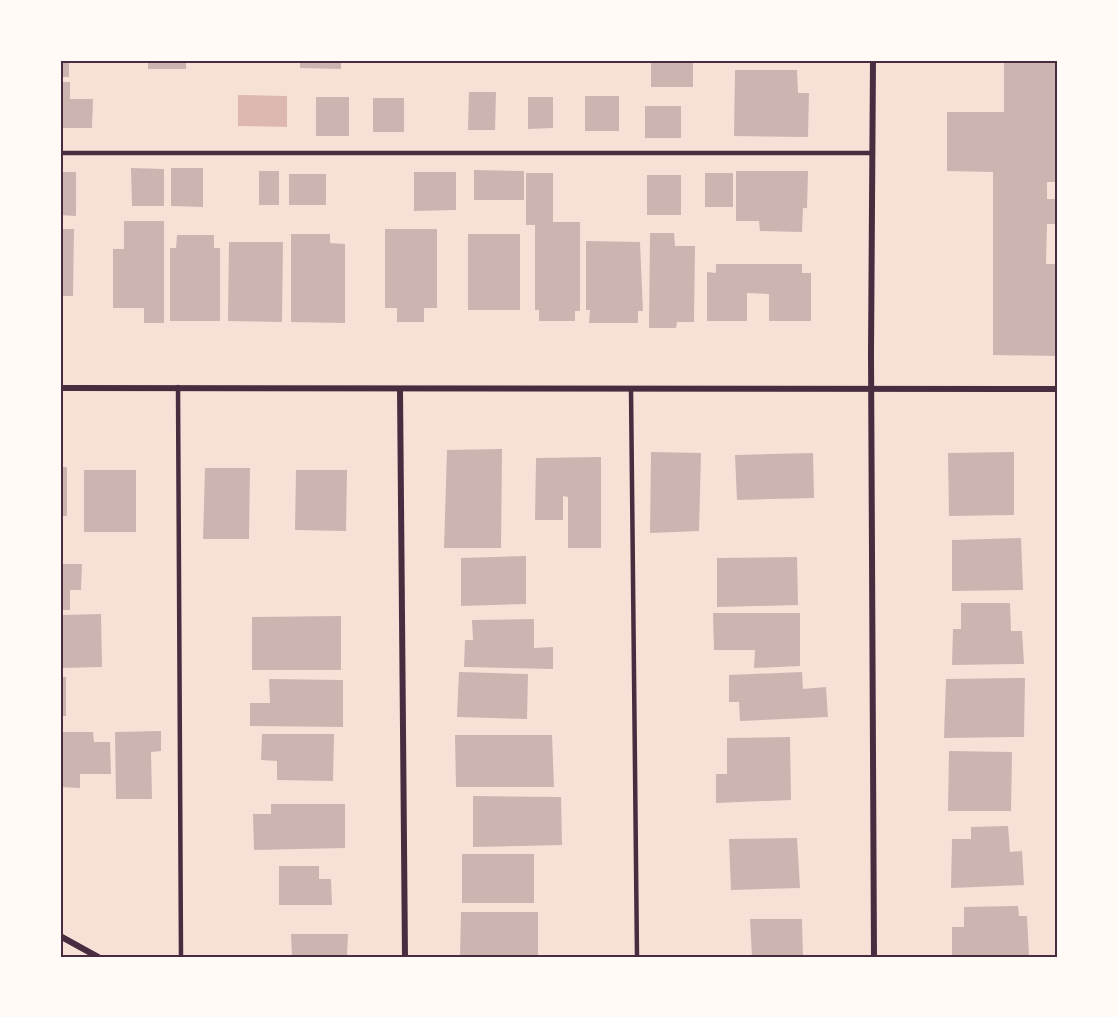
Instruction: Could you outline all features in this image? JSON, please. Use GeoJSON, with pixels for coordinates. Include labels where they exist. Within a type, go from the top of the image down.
{"type":"FeatureCollection","features":[{"type":"Feature","properties":{"kind":"street"},"geometry":{"type":"LineString","coordinates":[[873,60],[874,957]]}},
{"type":"Feature","properties":{"kind":"street"},"geometry":{"type":"LineString","coordinates":[[60,388],[1058,389]]}},
{"type":"Feature","properties":{"kind":"street"},"geometry":{"type":"LineString","coordinates":[[400,388],[405,957]]}},
{"type":"Feature","properties":{"kind":"street"},"geometry":{"type":"LineString","coordinates":[[60,936],[98,957]]}},
{"type":"Feature","properties":{"kind":"lane"},"geometry":{"type":"LineString","coordinates":[[60,153],[873,153]]}},
{"type":"Feature","properties":{"kind":"lane"},"geometry":{"type":"LineString","coordinates":[[178,387],[181,957]]}},
{"type":"Feature","properties":{"kind":"lane"},"geometry":{"type":"LineString","coordinates":[[630,389],[637,957]]}},
{"type":"Feature","properties":{"kind":"shaded area"},"geometry":{"type":"Polygon","coordinates":[[[238,95],[287,96],[287,127],[238,126],[238,95]]]}},
{"type":"Feature","properties":{"kind":"building"},"geometry":{"type":"Polygon","coordinates":[[[60,60],[69,60],[69,77],[60,77],[60,60]]]}},
{"type":"Feature","properties":{"kind":"building"},"geometry":{"type":"Polygon","coordinates":[[[148,60],[186,60],[186,69],[148,69],[148,60]]]}},
{"type":"Feature","properties":{"kind":"building"},"geometry":{"type":"Polygon","coordinates":[[[300,60],[341,60],[341,69],[300,68],[300,60]]]}},
{"type":"Feature","properties":{"kind":"building"},"geometry":{"type":"Polygon","coordinates":[[[651,60],[693,60],[693,87],[651,87],[651,60]]]}},
{"type":"Feature","properties":{"kind":"building"},"geometry":{"type":"Polygon","coordinates":[[[1004,60],[1058,60],[1058,182],[1047,182],[1047,199],[1055,199],[1055,224],[1047,224],[1046,264],[1058,264],[1058,356],[993,355],[993,172],[947,171],[947,112],[1004,112],[1004,60]]]}},
{"type":"Feature","properties":{"kind":"building"},"geometry":{"type":"Polygon","coordinates":[[[735,70],[797,70],[798,93],[809,93],[808,137],[734,136],[735,70]]]}},
{"type":"Feature","properties":{"kind":"building"},"geometry":{"type":"Polygon","coordinates":[[[60,82],[70,82],[70,99],[93,99],[92,128],[60,128],[60,82]]]}},
{"type":"Feature","properties":{"kind":"building"},"geometry":{"type":"Polygon","coordinates":[[[469,92],[496,92],[495,130],[468,130],[469,92]]]}},
{"type":"Feature","properties":{"kind":"building"},"geometry":{"type":"Polygon","coordinates":[[[585,96],[619,96],[619,131],[585,131],[585,96]]]}},
{"type":"Feature","properties":{"kind":"building"},"geometry":{"type":"Polygon","coordinates":[[[316,97],[349,97],[349,136],[316,136],[316,97]]]}},
{"type":"Feature","properties":{"kind":"building"},"geometry":{"type":"Polygon","coordinates":[[[528,97],[553,97],[553,128],[528,129],[528,97]]]}},
{"type":"Feature","properties":{"kind":"building"},"geometry":{"type":"Polygon","coordinates":[[[373,98],[404,98],[404,132],[373,132],[373,98]]]}},
{"type":"Feature","properties":{"kind":"building"},"geometry":{"type":"Polygon","coordinates":[[[645,106],[681,106],[681,138],[645,138],[645,106]]]}},
{"type":"Feature","properties":{"kind":"building"},"geometry":{"type":"Polygon","coordinates":[[[131,168],[164,169],[164,206],[132,206],[131,168]]]}},
{"type":"Feature","properties":{"kind":"building"},"geometry":{"type":"Polygon","coordinates":[[[171,168],[203,168],[203,207],[171,206],[171,168]]]}},
{"type":"Feature","properties":{"kind":"building"},"geometry":{"type":"Polygon","coordinates":[[[474,170],[524,171],[524,200],[474,200],[474,170]]]}},
{"type":"Feature","properties":{"kind":"building"},"geometry":{"type":"Polygon","coordinates":[[[259,171],[279,171],[279,205],[259,205],[259,171]]]}},
{"type":"Feature","properties":{"kind":"building"},"geometry":{"type":"Polygon","coordinates":[[[736,171],[808,171],[807,208],[803,208],[802,232],[760,231],[759,221],[736,221],[736,171]]]}},
{"type":"Feature","properties":{"kind":"building"},"geometry":{"type":"Polygon","coordinates":[[[60,172],[76,172],[76,216],[60,215],[60,172]]]}},
{"type":"Feature","properties":{"kind":"building"},"geometry":{"type":"Polygon","coordinates":[[[414,172],[456,172],[456,210],[414,211],[414,172]]]}},
{"type":"Feature","properties":{"kind":"building"},"geometry":{"type":"Polygon","coordinates":[[[526,173],[553,173],[553,222],[580,222],[580,311],[575,311],[575,321],[539,321],[539,310],[535,310],[535,225],[526,225],[526,173]]]}},
{"type":"Feature","properties":{"kind":"building"},"geometry":{"type":"Polygon","coordinates":[[[705,173],[733,173],[733,207],[705,207],[705,173]]]}},
{"type":"Feature","properties":{"kind":"building"},"geometry":{"type":"Polygon","coordinates":[[[289,174],[326,174],[326,205],[289,205],[289,174]]]}},
{"type":"Feature","properties":{"kind":"building"},"geometry":{"type":"Polygon","coordinates":[[[647,175],[681,175],[681,215],[647,215],[647,175]]]}},
{"type":"Feature","properties":{"kind":"building"},"geometry":{"type":"Polygon","coordinates":[[[124,221],[164,221],[164,323],[144,323],[144,308],[113,308],[113,249],[124,249],[124,221]]]}},
{"type":"Feature","properties":{"kind":"building"},"geometry":{"type":"Polygon","coordinates":[[[60,229],[74,229],[73,296],[60,296],[60,229]]]}},
{"type":"Feature","properties":{"kind":"building"},"geometry":{"type":"Polygon","coordinates":[[[385,229],[437,229],[437,308],[424,308],[424,322],[397,322],[397,308],[385,308],[385,229]]]}},
{"type":"Feature","properties":{"kind":"building"},"geometry":{"type":"Polygon","coordinates":[[[650,233],[674,233],[675,246],[695,246],[694,322],[677,322],[676,328],[649,328],[650,233]]]}},
{"type":"Feature","properties":{"kind":"building"},"geometry":{"type":"Polygon","coordinates":[[[291,234],[330,234],[330,243],[345,244],[345,323],[291,322],[291,234]]]}},
{"type":"Feature","properties":{"kind":"building"},"geometry":{"type":"Polygon","coordinates":[[[468,234],[520,234],[520,310],[468,310],[468,234]]]}},
{"type":"Feature","properties":{"kind":"building"},"geometry":{"type":"Polygon","coordinates":[[[177,235],[214,235],[214,248],[220,248],[220,321],[170,321],[170,248],[176,248],[177,235]]]}},
{"type":"Feature","properties":{"kind":"building"},"geometry":{"type":"Polygon","coordinates":[[[586,241],[640,242],[643,311],[638,311],[638,323],[589,323],[590,310],[586,310],[586,241]]]}},
{"type":"Feature","properties":{"kind":"building"},"geometry":{"type":"Polygon","coordinates":[[[229,242],[283,242],[282,322],[228,321],[229,242]]]}},
{"type":"Feature","properties":{"kind":"building"},"geometry":{"type":"Polygon","coordinates":[[[716,264],[802,264],[802,273],[811,273],[811,321],[769,321],[769,294],[747,293],[747,321],[707,321],[707,272],[716,273],[716,264]]]}},
{"type":"Feature","properties":{"kind":"building"},"geometry":{"type":"Polygon","coordinates":[[[502,449],[501,548],[444,548],[447,450],[502,449]]]}},
{"type":"Feature","properties":{"kind":"building"},"geometry":{"type":"Polygon","coordinates":[[[651,452],[701,453],[699,531],[650,533],[651,452]]]}},
{"type":"Feature","properties":{"kind":"building"},"geometry":{"type":"Polygon","coordinates":[[[1014,452],[1014,515],[949,516],[948,453],[1014,452]]]}},
{"type":"Feature","properties":{"kind":"building"},"geometry":{"type":"Polygon","coordinates":[[[813,453],[814,498],[737,500],[735,455],[813,453]]]}},
{"type":"Feature","properties":{"kind":"building"},"geometry":{"type":"Polygon","coordinates":[[[601,457],[601,548],[568,548],[568,497],[563,496],[563,520],[535,520],[536,458],[601,457]]]}},
{"type":"Feature","properties":{"kind":"building"},"geometry":{"type":"Polygon","coordinates":[[[60,467],[67,467],[67,516],[60,516],[60,467]]]}},
{"type":"Feature","properties":{"kind":"building"},"geometry":{"type":"Polygon","coordinates":[[[205,468],[250,468],[249,539],[203,539],[205,468]]]}},
{"type":"Feature","properties":{"kind":"building"},"geometry":{"type":"Polygon","coordinates":[[[84,470],[136,470],[136,532],[84,532],[84,470]]]}},
{"type":"Feature","properties":{"kind":"building"},"geometry":{"type":"Polygon","coordinates":[[[296,470],[347,470],[346,531],[295,530],[296,470]]]}},
{"type":"Feature","properties":{"kind":"building"},"geometry":{"type":"Polygon","coordinates":[[[1021,538],[1023,590],[952,591],[952,540],[1021,538]]]}},
{"type":"Feature","properties":{"kind":"building"},"geometry":{"type":"Polygon","coordinates":[[[526,556],[526,604],[461,606],[461,558],[526,556]]]}},
{"type":"Feature","properties":{"kind":"building"},"geometry":{"type":"Polygon","coordinates":[[[797,557],[798,605],[717,607],[717,558],[797,557]]]}},
{"type":"Feature","properties":{"kind":"building"},"geometry":{"type":"Polygon","coordinates":[[[60,564],[82,564],[81,590],[70,590],[70,610],[60,610],[60,564]]]}},
{"type":"Feature","properties":{"kind":"building"},"geometry":{"type":"Polygon","coordinates":[[[961,603],[1010,603],[1011,631],[1022,631],[1024,664],[952,665],[953,629],[961,629],[961,603]]]}},
{"type":"Feature","properties":{"kind":"building"},"geometry":{"type":"Polygon","coordinates":[[[713,613],[800,613],[800,666],[754,668],[755,650],[714,650],[713,613]]]}},
{"type":"Feature","properties":{"kind":"building"},"geometry":{"type":"Polygon","coordinates":[[[101,614],[102,667],[60,668],[60,615],[101,614]]]}},
{"type":"Feature","properties":{"kind":"building"},"geometry":{"type":"Polygon","coordinates":[[[341,616],[341,670],[252,670],[252,617],[341,616]]]}},
{"type":"Feature","properties":{"kind":"building"},"geometry":{"type":"Polygon","coordinates":[[[534,619],[534,648],[553,647],[553,669],[464,667],[465,640],[473,640],[472,620],[534,619]]]}},
{"type":"Feature","properties":{"kind":"building"},"geometry":{"type":"Polygon","coordinates":[[[459,672],[528,674],[527,719],[457,717],[459,672]]]}},
{"type":"Feature","properties":{"kind":"building"},"geometry":{"type":"Polygon","coordinates":[[[802,672],[803,689],[826,687],[828,717],[740,721],[739,702],[729,702],[729,675],[802,672]]]}},
{"type":"Feature","properties":{"kind":"building"},"geometry":{"type":"Polygon","coordinates":[[[60,677],[66,677],[66,716],[60,716],[60,677]]]}},
{"type":"Feature","properties":{"kind":"building"},"geometry":{"type":"Polygon","coordinates":[[[1025,678],[1024,737],[944,738],[946,679],[1025,678]]]}},
{"type":"Feature","properties":{"kind":"building"},"geometry":{"type":"Polygon","coordinates":[[[269,679],[343,680],[343,727],[250,726],[250,703],[270,703],[269,679]]]}},
{"type":"Feature","properties":{"kind":"building"},"geometry":{"type":"Polygon","coordinates":[[[161,731],[161,751],[151,752],[152,799],[116,799],[115,732],[161,731]]]}},
{"type":"Feature","properties":{"kind":"building"},"geometry":{"type":"Polygon","coordinates":[[[60,732],[93,732],[94,742],[110,742],[111,774],[80,774],[80,788],[60,787],[60,732]]]}},
{"type":"Feature","properties":{"kind":"building"},"geometry":{"type":"Polygon","coordinates":[[[262,734],[334,734],[333,781],[277,780],[277,761],[261,760],[262,734]]]}},
{"type":"Feature","properties":{"kind":"building"},"geometry":{"type":"Polygon","coordinates":[[[455,735],[552,735],[554,787],[456,787],[455,735]]]}},
{"type":"Feature","properties":{"kind":"building"},"geometry":{"type":"Polygon","coordinates":[[[790,737],[791,800],[716,803],[716,774],[727,774],[727,738],[790,737]]]}},
{"type":"Feature","properties":{"kind":"building"},"geometry":{"type":"Polygon","coordinates":[[[949,751],[1012,752],[1011,811],[948,811],[949,751]]]}},
{"type":"Feature","properties":{"kind":"building"},"geometry":{"type":"Polygon","coordinates":[[[473,796],[561,797],[562,845],[473,847],[473,796]]]}},
{"type":"Feature","properties":{"kind":"building"},"geometry":{"type":"Polygon","coordinates":[[[271,804],[345,804],[345,848],[254,850],[253,814],[271,814],[271,804]]]}},
{"type":"Feature","properties":{"kind":"building"},"geometry":{"type":"Polygon","coordinates":[[[1008,826],[1010,852],[1022,851],[1024,885],[951,888],[952,839],[971,839],[971,827],[1008,826]]]}},
{"type":"Feature","properties":{"kind":"building"},"geometry":{"type":"Polygon","coordinates":[[[797,838],[800,888],[731,890],[729,839],[797,838]]]}},
{"type":"Feature","properties":{"kind":"building"},"geometry":{"type":"Polygon","coordinates":[[[462,854],[534,854],[534,903],[462,903],[462,854]]]}},
{"type":"Feature","properties":{"kind":"building"},"geometry":{"type":"Polygon","coordinates":[[[279,866],[319,866],[319,879],[331,879],[332,905],[279,905],[279,866]]]}},
{"type":"Feature","properties":{"kind":"building"},"geometry":{"type":"Polygon","coordinates":[[[1018,906],[1019,916],[1027,916],[1029,956],[952,957],[952,927],[964,927],[964,907],[1018,906]]]}},
{"type":"Feature","properties":{"kind":"building"},"geometry":{"type":"Polygon","coordinates":[[[461,912],[538,912],[538,957],[460,957],[461,912]]]}},
{"type":"Feature","properties":{"kind":"building"},"geometry":{"type":"Polygon","coordinates":[[[750,919],[802,919],[803,957],[752,957],[750,919]]]}},
{"type":"Feature","properties":{"kind":"building"},"geometry":{"type":"Polygon","coordinates":[[[291,934],[348,934],[347,957],[292,957],[291,934]]]}}]}
